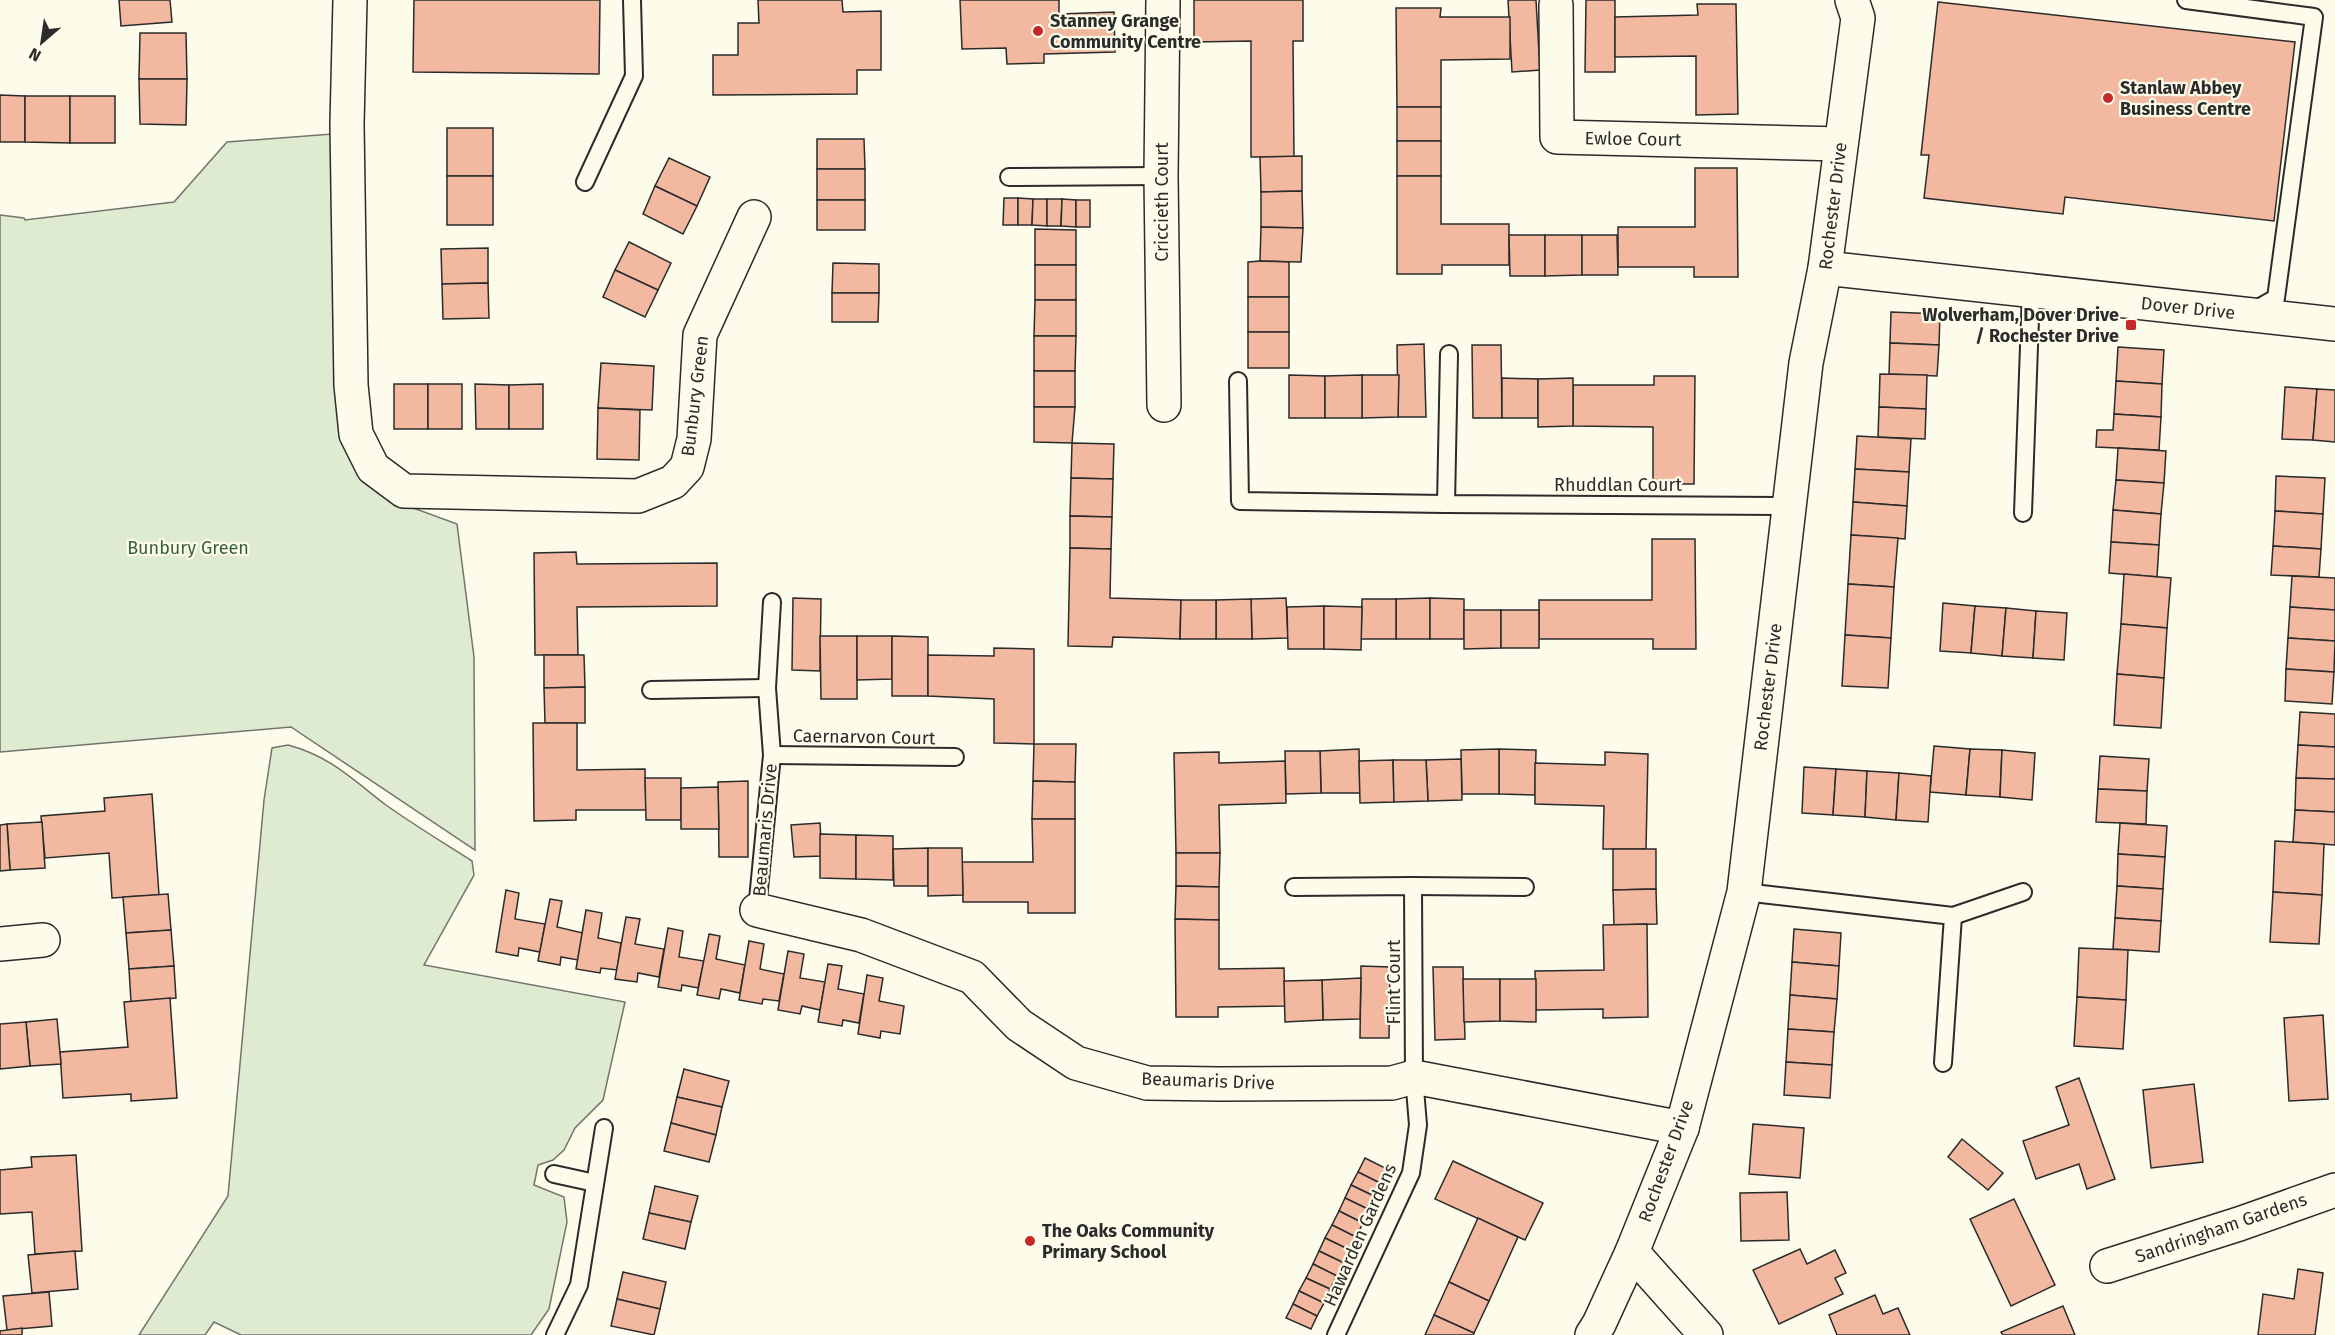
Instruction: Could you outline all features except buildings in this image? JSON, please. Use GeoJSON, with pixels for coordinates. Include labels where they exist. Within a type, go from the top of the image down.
{"type":"FeatureCollection","features":[{"type":"Feature","properties":{"kind":"street","name":"Bunbury Green"},"geometry":{"type":"LineString","coordinates":[[350,0],[347,171],[351,385],[356,435],[374,468],[404,491],[638,496],[673,482],[687,467],[694,439],[700,335],[754,217]]}},
{"type":"Feature","properties":{"kind":"street","name":"Criccieth Court"},"geometry":{"type":"LineString","coordinates":[[1163,0],[1161,176],[1164,405]]}},
{"type":"Feature","properties":{"kind":"street","name":"Ewloe Court"},"geometry":{"type":"LineString","coordinates":[[1556,5],[1557,137],[1841,144]]}},
{"type":"Feature","properties":{"kind":"street","name":"Rochester Drive"},"geometry":{"type":"LineString","coordinates":[[1592,1335],[1632,1252],[1682,1128],[1744,892],[1806,363],[1826,268],[1855,9]]}},
{"type":"Feature","properties":{"kind":"street","name":"Dover Drive"},"geometry":{"type":"LineString","coordinates":[[1826,268],[2335,324]]}},
{"type":"Feature","properties":{"kind":"street","name":"Beaumaris Drive"},"geometry":{"type":"LineString","coordinates":[[757,910],[861,935],[972,977],[1019,1025],[1076,1064],[1148,1083],[1392,1083],[1414,1077],[1682,1128]]}},
{"type":"Feature","properties":{"kind":"street"},"geometry":{"type":"LineString","coordinates":[[0,944],[43,940]]}},
{"type":"Feature","properties":{"kind":"street","name":"Sandringham Gardens"},"geometry":{"type":"LineString","coordinates":[[2108,1266],[2335,1190]]}},
{"type":"Feature","properties":{"kind":"street"},"geometry":{"type":"LineString","coordinates":[[1632,1252],[1706,1335]]}},
{"type":"Feature","properties":{"kind":"lane"},"geometry":{"type":"LineString","coordinates":[[585,182],[634,76],[632,0]]}},
{"type":"Feature","properties":{"kind":"lane"},"geometry":{"type":"LineString","coordinates":[[2186,0],[2314,17],[2276,298],[2247,315]]}},
{"type":"Feature","properties":{"kind":"lane"},"geometry":{"type":"LineString","coordinates":[[1009,177],[1161,176]]}},
{"type":"Feature","properties":{"kind":"lane"},"geometry":{"type":"LineString","coordinates":[[2023,513],[2031,291]]}},
{"type":"Feature","properties":{"kind":"lane"},"geometry":{"type":"LineString","coordinates":[[1446,504],[1449,354]]}},
{"type":"Feature","properties":{"kind":"lane","name":"Rhuddlan Court"},"geometry":{"type":"LineString","coordinates":[[1238,381],[1239,501],[1790,506]]}},
{"type":"Feature","properties":{"kind":"lane","name":"Beaumaris Drive"},"geometry":{"type":"LineString","coordinates":[[757,910],[772,755],[767,688],[772,602]]}},
{"type":"Feature","properties":{"kind":"lane"},"geometry":{"type":"LineString","coordinates":[[651,690],[767,688]]}},
{"type":"Feature","properties":{"kind":"lane","name":"Caernarvon Court"},"geometry":{"type":"LineString","coordinates":[[772,755],[955,757]]}},
{"type":"Feature","properties":{"kind":"lane","name":"Flint Court"},"geometry":{"type":"LineString","coordinates":[[1413,886],[1414,1077]]}},
{"type":"Feature","properties":{"kind":"lane"},"geometry":{"type":"LineString","coordinates":[[1294,887],[1525,887]]}},
{"type":"Feature","properties":{"kind":"lane"},"geometry":{"type":"LineString","coordinates":[[1744,892],[1953,915],[2023,892]]}},
{"type":"Feature","properties":{"kind":"lane"},"geometry":{"type":"LineString","coordinates":[[1943,1063],[1953,915]]}},
{"type":"Feature","properties":{"kind":"lane","name":"Hawarden Gardens"},"geometry":{"type":"LineString","coordinates":[[1336,1335],[1411,1173],[1418,1125],[1414,1077]]}},
{"type":"Feature","properties":{"kind":"lane"},"geometry":{"type":"LineString","coordinates":[[555,1335],[579,1285],[604,1128]]}},
{"type":"Feature","properties":{"kind":"lane"},"geometry":{"type":"LineString","coordinates":[[554,1174],[595,1183]]}},
{"type":"Feature","properties":{"kind":"green space","name":"Bunbury Green"},"geometry":{"type":"Polygon","coordinates":[[[332,134],[337,415],[360,473],[386,498],[457,524],[474,657],[475,850],[291,727],[0,752],[0,215],[25,220],[174,202],[227,142],[332,134]]]}},
{"type":"Feature","properties":{"kind":"green space"},"geometry":{"type":"Polygon","coordinates":[[[288,745],[329,762],[386,805],[472,861],[474,875],[424,965],[625,1002],[603,1100],[575,1128],[564,1150],[553,1160],[538,1165],[534,1185],[564,1197],[567,1222],[549,1309],[531,1335],[241,1335],[214,1322],[205,1335],[139,1335],[228,1196],[264,800],[272,748],[288,745]]]}},
{"type":"Feature","properties":{"kind":"place","name":"Stanney Grange Community Centre"},"geometry":{"type":"Point","coordinates":[1038,31]}},
{"type":"Feature","properties":{"kind":"place","name":"Stanlaw Abbey Business Centre"},"geometry":{"type":"Point","coordinates":[2108,98]}},
{"type":"Feature","properties":{"kind":"place","name":"Wolverham, Dover Drive / Rochester Drive"},"geometry":{"type":"Point","coordinates":[2131,325]}},
{"type":"Feature","properties":{"kind":"place","name":"The Oaks Community Primary School"},"geometry":{"type":"Point","coordinates":[1030,1241]}}]}
